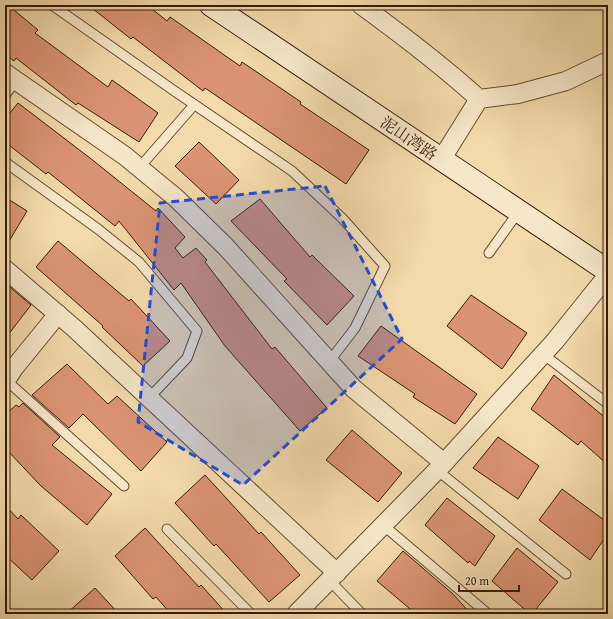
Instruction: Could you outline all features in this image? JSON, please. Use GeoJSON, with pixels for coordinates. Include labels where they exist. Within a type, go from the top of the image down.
{"type":"FeatureCollection","features":[{"type":"Feature","properties":{"kind":"street","name":"泥山湾路"},"geometry":{"type":"LineString","coordinates":[[210,5],[608,271]]}},
{"type":"Feature","properties":{"kind":"street"},"geometry":{"type":"LineString","coordinates":[[361,5],[447,70],[479,99],[518,94],[566,81],[608,61]]}},
{"type":"Feature","properties":{"kind":"street"},"geometry":{"type":"LineString","coordinates":[[9,83],[125,156],[176,198],[226,247],[354,389],[441,466]]}},
{"type":"Feature","properties":{"kind":"street"},"geometry":{"type":"LineString","coordinates":[[441,160],[479,99]]}},
{"type":"Feature","properties":{"kind":"street"},"geometry":{"type":"LineString","coordinates":[[5,269],[58,314],[149,398],[333,576]]}},
{"type":"Feature","properties":{"kind":"street"},"geometry":{"type":"LineString","coordinates":[[296,614],[441,466],[555,341],[608,275]]}},
{"type":"Feature","properties":{"kind":"street"},"geometry":{"type":"LineString","coordinates":[[6,381],[14,368],[58,314]]}},
{"type":"Feature","properties":{"kind":"lane"},"geometry":{"type":"LineString","coordinates":[[52,5],[194,105],[292,171],[343,219],[385,266],[355,328],[329,362]]}},
{"type":"Feature","properties":{"kind":"lane"},"geometry":{"type":"LineString","coordinates":[[139,168],[194,105]]}},
{"type":"Feature","properties":{"kind":"lane"},"geometry":{"type":"LineString","coordinates":[[5,162],[98,229],[139,262],[197,331],[187,358],[149,398]]}},
{"type":"Feature","properties":{"kind":"lane"},"geometry":{"type":"LineString","coordinates":[[489,253],[519,211]]}},
{"type":"Feature","properties":{"kind":"lane"},"geometry":{"type":"LineString","coordinates":[[543,354],[608,404]]}},
{"type":"Feature","properties":{"kind":"lane"},"geometry":{"type":"LineString","coordinates":[[6,381],[124,486]]}},
{"type":"Feature","properties":{"kind":"lane"},"geometry":{"type":"LineString","coordinates":[[441,466],[566,574]]}},
{"type":"Feature","properties":{"kind":"lane"},"geometry":{"type":"LineString","coordinates":[[383,525],[488,614]]}},
{"type":"Feature","properties":{"kind":"lane"},"geometry":{"type":"LineString","coordinates":[[167,529],[251,614]]}},
{"type":"Feature","properties":{"kind":"lane"},"geometry":{"type":"LineString","coordinates":[[333,576],[362,614]]}},
{"type":"Feature","properties":{"kind":"highlighted area"},"geometry":{"type":"Polygon","coordinates":[[[325,186],[402,339],[243,485],[138,422],[160,203],[325,186]]]}},
{"type":"Feature","properties":{"kind":"building"},"geometry":{"type":"Polygon","coordinates":[[[5,5],[8,5],[38,30],[35,33],[108,87],[112,80],[158,113],[139,142],[78,103],[76,105],[16,58],[14,61],[5,54],[5,5]]]}},
{"type":"Feature","properties":{"kind":"building"},"geometry":{"type":"Polygon","coordinates":[[[88,5],[147,5],[167,21],[170,17],[240,66],[242,62],[301,102],[300,104],[369,150],[346,184],[205,88],[203,91],[133,37],[131,39],[88,5]]]}},
{"type":"Feature","properties":{"kind":"building"},"geometry":{"type":"Polygon","coordinates":[[[18,103],[156,211],[158,208],[185,237],[175,248],[183,258],[196,248],[207,260],[205,262],[272,349],[275,347],[327,408],[300,431],[225,346],[181,283],[174,290],[119,221],[115,226],[48,172],[46,174],[5,142],[5,119],[18,103]]]}},
{"type":"Feature","properties":{"kind":"building"},"geometry":{"type":"Polygon","coordinates":[[[199,142],[239,180],[216,204],[175,166],[199,142]]]}},
{"type":"Feature","properties":{"kind":"building"},"geometry":{"type":"Polygon","coordinates":[[[5,197],[27,211],[5,248],[5,197]]]}},
{"type":"Feature","properties":{"kind":"building"},"geometry":{"type":"Polygon","coordinates":[[[260,199],[310,257],[312,255],[354,296],[327,325],[284,281],[287,279],[231,221],[260,199]]]}},
{"type":"Feature","properties":{"kind":"building"},"geometry":{"type":"Polygon","coordinates":[[[58,241],[129,301],[131,299],[170,341],[143,366],[102,327],[103,326],[36,267],[58,241]]]}},
{"type":"Feature","properties":{"kind":"building"},"geometry":{"type":"Polygon","coordinates":[[[5,283],[31,305],[5,339],[5,283]]]}},
{"type":"Feature","properties":{"kind":"building"},"geometry":{"type":"Polygon","coordinates":[[[471,295],[527,333],[502,369],[447,326],[471,295]]]}},
{"type":"Feature","properties":{"kind":"building"},"geometry":{"type":"Polygon","coordinates":[[[381,326],[477,394],[455,424],[413,397],[415,394],[358,356],[381,326]]]}},
{"type":"Feature","properties":{"kind":"building"},"geometry":{"type":"Polygon","coordinates":[[[67,364],[108,404],[117,396],[167,442],[141,471],[83,414],[69,428],[32,395],[67,364]]]}},
{"type":"Feature","properties":{"kind":"building"},"geometry":{"type":"Polygon","coordinates":[[[554,375],[608,420],[608,465],[581,441],[578,445],[531,409],[554,375]]]}},
{"type":"Feature","properties":{"kind":"building"},"geometry":{"type":"Polygon","coordinates":[[[23,403],[60,437],[52,445],[112,494],[87,525],[41,486],[5,448],[5,415],[16,405],[19,407],[23,403]]]}},
{"type":"Feature","properties":{"kind":"building"},"geometry":{"type":"Polygon","coordinates":[[[352,430],[402,473],[378,502],[326,460],[352,430]]]}},
{"type":"Feature","properties":{"kind":"building"},"geometry":{"type":"Polygon","coordinates":[[[498,437],[539,466],[518,499],[473,468],[498,437]]]}},
{"type":"Feature","properties":{"kind":"building"},"geometry":{"type":"Polygon","coordinates":[[[205,475],[259,534],[261,532],[300,575],[269,602],[216,544],[214,546],[175,503],[205,475]]]}},
{"type":"Feature","properties":{"kind":"building"},"geometry":{"type":"Polygon","coordinates":[[[562,489],[608,523],[608,533],[590,560],[539,520],[562,489]]]}},
{"type":"Feature","properties":{"kind":"building"},"geometry":{"type":"Polygon","coordinates":[[[447,498],[495,536],[475,566],[469,561],[468,563],[425,525],[447,498]]]}},
{"type":"Feature","properties":{"kind":"building"},"geometry":{"type":"Polygon","coordinates":[[[5,505],[18,519],[21,515],[59,551],[32,580],[5,555],[5,505]]]}},
{"type":"Feature","properties":{"kind":"building"},"geometry":{"type":"Polygon","coordinates":[[[145,528],[199,587],[201,585],[227,614],[171,614],[156,597],[153,599],[115,556],[145,528]]]}},
{"type":"Feature","properties":{"kind":"building"},"geometry":{"type":"Polygon","coordinates":[[[517,548],[558,582],[532,614],[530,614],[492,581],[517,548]]]}},
{"type":"Feature","properties":{"kind":"building"},"geometry":{"type":"Polygon","coordinates":[[[403,551],[453,594],[471,614],[416,614],[377,581],[403,551]]]}},
{"type":"Feature","properties":{"kind":"building"},"geometry":{"type":"Polygon","coordinates":[[[95,588],[119,614],[66,614],[95,588]]]}}]}
